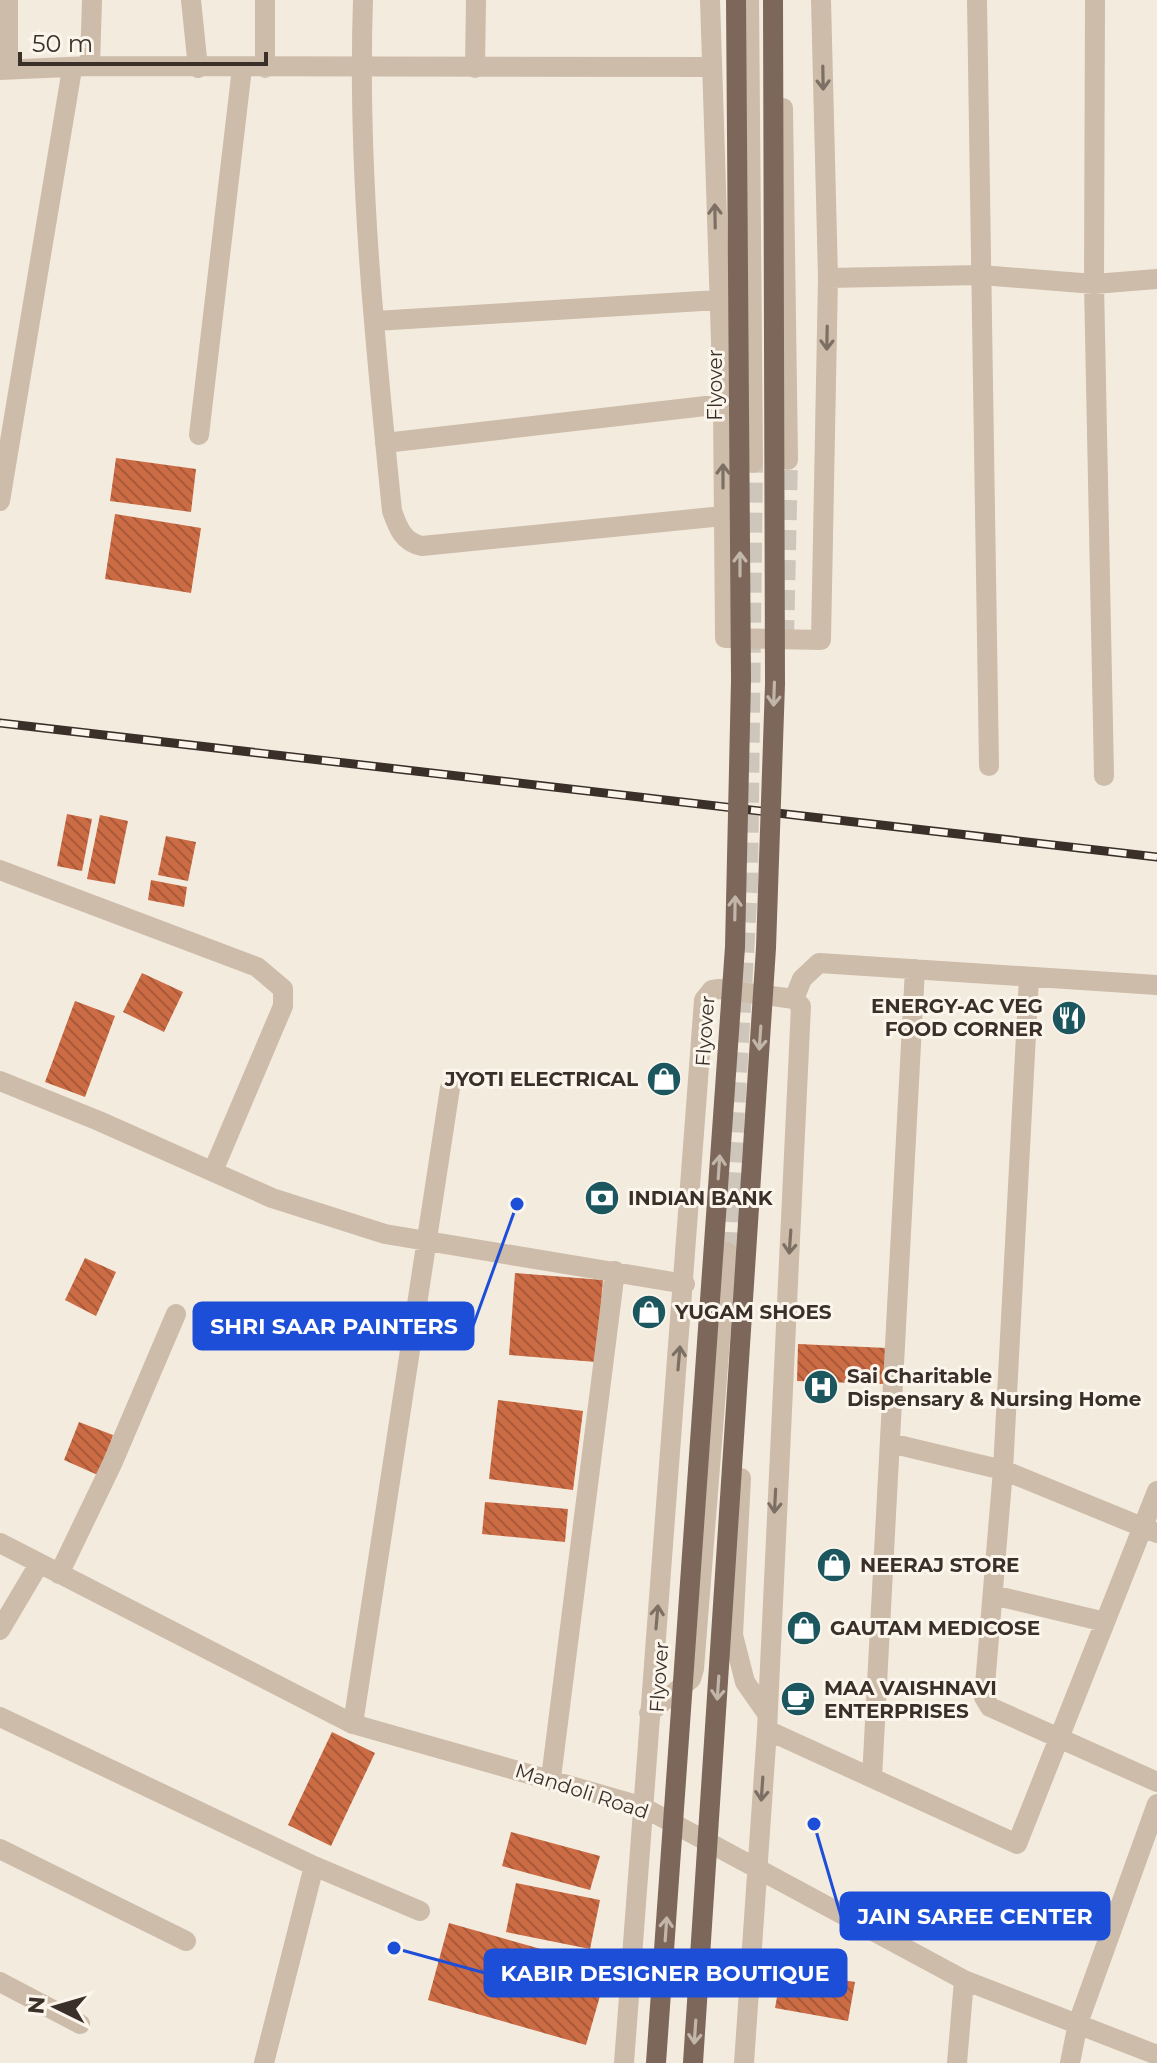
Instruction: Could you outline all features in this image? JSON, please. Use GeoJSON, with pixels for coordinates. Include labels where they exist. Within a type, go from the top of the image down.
{"type":"FeatureCollection","features":[{"type":"Feature","properties":{"kind":"main road","name":"Flyover"},"geometry":{"type":"LineString","coordinates":[[656,2063],[735,947],[741,680],[736,0]]}},
{"type":"Feature","properties":{"kind":"main road"},"geometry":{"type":"LineString","coordinates":[[693,2063],[766,948],[775,684],[773,0]]}},
{"type":"Feature","properties":{"kind":"street"},"geometry":{"type":"LineString","coordinates":[[8,0],[4,70],[712,67]]}},
{"type":"Feature","properties":{"kind":"street"},"geometry":{"type":"LineString","coordinates":[[0,501],[92,0]]}},
{"type":"Feature","properties":{"kind":"street"},"geometry":{"type":"LineString","coordinates":[[191,0],[198,68]]}},
{"type":"Feature","properties":{"kind":"street"},"geometry":{"type":"LineString","coordinates":[[265,0],[265,68]]}},
{"type":"Feature","properties":{"kind":"street"},"geometry":{"type":"LineString","coordinates":[[363,0],[360,68],[375,321],[392,511],[400,532],[411,543],[422,546],[723,516]]}},
{"type":"Feature","properties":{"kind":"street"},"geometry":{"type":"LineString","coordinates":[[475,68],[476,0]]}},
{"type":"Feature","properties":{"kind":"street"},"geometry":{"type":"LineString","coordinates":[[710,0],[723,404],[725,638],[821,640],[828,278],[821,0]]}},
{"type":"Feature","properties":{"kind":"street"},"geometry":{"type":"LineString","coordinates":[[749,0],[753,463]]}},
{"type":"Feature","properties":{"kind":"street"},"geometry":{"type":"LineString","coordinates":[[782,0],[788,460]]}},
{"type":"Feature","properties":{"kind":"street"},"geometry":{"type":"LineString","coordinates":[[977,0],[989,766]]}},
{"type":"Feature","properties":{"kind":"street"},"geometry":{"type":"LineString","coordinates":[[1095,0],[1094,284],[1104,776]]}},
{"type":"Feature","properties":{"kind":"street"},"geometry":{"type":"LineString","coordinates":[[199,435],[242,68]]}},
{"type":"Feature","properties":{"kind":"street"},"geometry":{"type":"LineString","coordinates":[[828,278],[981,275],[1094,284],[1157,279]]}},
{"type":"Feature","properties":{"kind":"street"},"geometry":{"type":"LineString","coordinates":[[375,321],[718,300]]}},
{"type":"Feature","properties":{"kind":"street"},"geometry":{"type":"LineString","coordinates":[[385,443],[723,404]]}},
{"type":"Feature","properties":{"kind":"street"},"geometry":{"type":"LineString","coordinates":[[0,870],[257,967],[283,989],[283,1006],[213,1171]]}},
{"type":"Feature","properties":{"kind":"street"},"geometry":{"type":"LineString","coordinates":[[794,999],[802,979],[819,963],[1157,985]]}},
{"type":"Feature","properties":{"kind":"street"},"geometry":{"type":"LineString","coordinates":[[872,1778],[915,969]]}},
{"type":"Feature","properties":{"kind":"street"},"geometry":{"type":"LineString","coordinates":[[1029,978],[1003,1470],[984,1689],[986,1703],[1058,1739],[1157,1782]]}},
{"type":"Feature","properties":{"kind":"street"},"geometry":{"type":"LineString","coordinates":[[624,2063],[704,1000],[712,990],[719,989],[794,999],[801,1006],[766,1721],[744,2063]]}},
{"type":"Feature","properties":{"kind":"street"},"geometry":{"type":"LineString","coordinates":[[0,1081],[272,1198],[385,1234],[685,1284]]}},
{"type":"Feature","properties":{"kind":"street"},"geometry":{"type":"LineString","coordinates":[[353,1724],[424,1242],[450,1088]]}},
{"type":"Feature","properties":{"kind":"street"},"geometry":{"type":"LineString","coordinates":[[649,1713],[691,1679],[694,1669],[727,1252]]}},
{"type":"Feature","properties":{"kind":"street"},"geometry":{"type":"LineString","coordinates":[[753,1258],[733,1635],[745,1682],[766,1721],[872,1778],[1017,1844],[1105,1622],[1150,1530],[1157,1491]]}},
{"type":"Feature","properties":{"kind":"street"},"geometry":{"type":"LineString","coordinates":[[551,1778],[615,1271]]}},
{"type":"Feature","properties":{"kind":"street"},"geometry":{"type":"LineString","coordinates":[[59,1574],[112,1464],[176,1314]]}},
{"type":"Feature","properties":{"kind":"street"},"geometry":{"type":"LineString","coordinates":[[890,1443],[1003,1470],[1150,1530]]}},
{"type":"Feature","properties":{"kind":"street","name":"Mandoli Road"},"geometry":{"type":"LineString","coordinates":[[0,1543],[353,1724],[641,1806],[964,1980],[1157,2055]]}},
{"type":"Feature","properties":{"kind":"street"},"geometry":{"type":"LineString","coordinates":[[0,1630],[39,1564]]}},
{"type":"Feature","properties":{"kind":"street"},"geometry":{"type":"LineString","coordinates":[[993,1595],[1105,1622]]}},
{"type":"Feature","properties":{"kind":"street"},"geometry":{"type":"LineString","coordinates":[[0,1717],[314,1866],[420,1911]]}},
{"type":"Feature","properties":{"kind":"street"},"geometry":{"type":"LineString","coordinates":[[1070,2063],[1078,2023],[1157,1804]]}},
{"type":"Feature","properties":{"kind":"street"},"geometry":{"type":"LineString","coordinates":[[0,1849],[186,1941]]}},
{"type":"Feature","properties":{"kind":"street"},"geometry":{"type":"LineString","coordinates":[[264,2063],[314,1866]]}},
{"type":"Feature","properties":{"kind":"street"},"geometry":{"type":"LineString","coordinates":[[957,2063],[964,1980]]}},
{"type":"Feature","properties":{"kind":"street"},"geometry":{"type":"LineString","coordinates":[[0,1982],[80,2024]]}},
{"type":"Feature","properties":{"kind":"building"},"geometry":{"type":"Polygon","coordinates":[[[116,458],[196,469],[191,512],[110,501],[116,458]]]}},
{"type":"Feature","properties":{"kind":"building"},"geometry":{"type":"Polygon","coordinates":[[[115,514],[201,528],[191,593],[105,579],[115,514]]]}},
{"type":"Feature","properties":{"kind":"building"},"geometry":{"type":"Polygon","coordinates":[[[67,814],[92,819],[82,871],[57,866],[67,814]]]}},
{"type":"Feature","properties":{"kind":"building"},"geometry":{"type":"Polygon","coordinates":[[[100,815],[128,821],[115,884],[87,879],[100,815]]]}},
{"type":"Feature","properties":{"kind":"building"},"geometry":{"type":"Polygon","coordinates":[[[166,836],[196,842],[188,881],[158,875],[166,836]]]}},
{"type":"Feature","properties":{"kind":"building"},"geometry":{"type":"Polygon","coordinates":[[[151,880],[187,887],[184,907],[148,900],[151,880]]]}},
{"type":"Feature","properties":{"kind":"building"},"geometry":{"type":"Polygon","coordinates":[[[142,973],[183,992],[164,1032],[123,1012],[142,973]]]}},
{"type":"Feature","properties":{"kind":"building"},"geometry":{"type":"Polygon","coordinates":[[[75,1001],[115,1016],[85,1097],[45,1082],[75,1001]]]}},
{"type":"Feature","properties":{"kind":"building"},"geometry":{"type":"Polygon","coordinates":[[[85,1258],[116,1272],[96,1316],[65,1300],[85,1258]]]}},
{"type":"Feature","properties":{"kind":"building"},"geometry":{"type":"Polygon","coordinates":[[[515,1273],[603,1280],[596,1362],[509,1355],[515,1273]]]}},
{"type":"Feature","properties":{"kind":"building"},"geometry":{"type":"Polygon","coordinates":[[[798,1344],[887,1348],[885,1384],[797,1381],[798,1344]]]}},
{"type":"Feature","properties":{"kind":"building"},"geometry":{"type":"Polygon","coordinates":[[[498,1400],[583,1411],[573,1490],[489,1479],[498,1400]]]}},
{"type":"Feature","properties":{"kind":"building"},"geometry":{"type":"Polygon","coordinates":[[[79,1422],[113,1435],[100,1476],[64,1460],[79,1422]]]}},
{"type":"Feature","properties":{"kind":"building"},"geometry":{"type":"Polygon","coordinates":[[[485,1502],[568,1509],[565,1542],[482,1534],[485,1502]]]}},
{"type":"Feature","properties":{"kind":"building"},"geometry":{"type":"Polygon","coordinates":[[[332,1732],[375,1753],[331,1846],[288,1825],[332,1732]]]}},
{"type":"Feature","properties":{"kind":"building"},"geometry":{"type":"Polygon","coordinates":[[[511,1832],[600,1856],[590,1890],[502,1866],[511,1832]]]}},
{"type":"Feature","properties":{"kind":"building"},"geometry":{"type":"Polygon","coordinates":[[[516,1883],[600,1900],[590,1949],[506,1932],[516,1883]]]}},
{"type":"Feature","properties":{"kind":"building"},"geometry":{"type":"Polygon","coordinates":[[[449,1923],[608,1968],[586,2045],[428,2000],[449,1923]]]}},
{"type":"Feature","properties":{"kind":"building"},"geometry":{"type":"Polygon","coordinates":[[[782,1970],[855,1982],[848,2021],[775,2008],[782,1970]]]}},
{"type":"Feature","properties":{"kind":"tunnel"},"geometry":{"type":"LineString","coordinates":[[784,640],[788,460]]}},
{"type":"Feature","properties":{"kind":"tunnel"},"geometry":{"type":"LineString","coordinates":[[727,1252],[748,884],[753,463]]}},
{"type":"Feature","properties":{"kind":"railway"},"geometry":{"type":"LineString","coordinates":[[0,723],[1157,857]]}},
{"type":"Feature","properties":{"kind":"place","name":"ENERGY-AC VEG FOOD CORNER"},"geometry":{"type":"Point","coordinates":[1069,1018]}},
{"type":"Feature","properties":{"kind":"place","name":"JYOTI ELECTRICAL"},"geometry":{"type":"Point","coordinates":[664,1079]}},
{"type":"Feature","properties":{"kind":"place","name":"INDIAN BANK"},"geometry":{"type":"Point","coordinates":[602,1198]}},
{"type":"Feature","properties":{"kind":"place","name":"SHRI SAAR PAINTERS"},"geometry":{"type":"Point","coordinates":[517,1204]}},
{"type":"Feature","properties":{"kind":"place","name":"YUGAM SHOES"},"geometry":{"type":"Point","coordinates":[649,1312]}},
{"type":"Feature","properties":{"kind":"place","name":"Sai Charitable Dispensary & Nursing Home"},"geometry":{"type":"Point","coordinates":[821,1387]}},
{"type":"Feature","properties":{"kind":"place","name":"NEERAJ STORE"},"geometry":{"type":"Point","coordinates":[834,1565]}},
{"type":"Feature","properties":{"kind":"place","name":"GAUTAM MEDICOSE"},"geometry":{"type":"Point","coordinates":[804,1628]}},
{"type":"Feature","properties":{"kind":"place","name":"MAA VAISHNAVI ENTERPRISES"},"geometry":{"type":"Point","coordinates":[798,1699]}},
{"type":"Feature","properties":{"kind":"place","name":"JAIN SAREE CENTER"},"geometry":{"type":"Point","coordinates":[814,1824]}},
{"type":"Feature","properties":{"kind":"place","name":"KABIR DESIGNER BOUTIQUE"},"geometry":{"type":"Point","coordinates":[394,1948]}}]}
